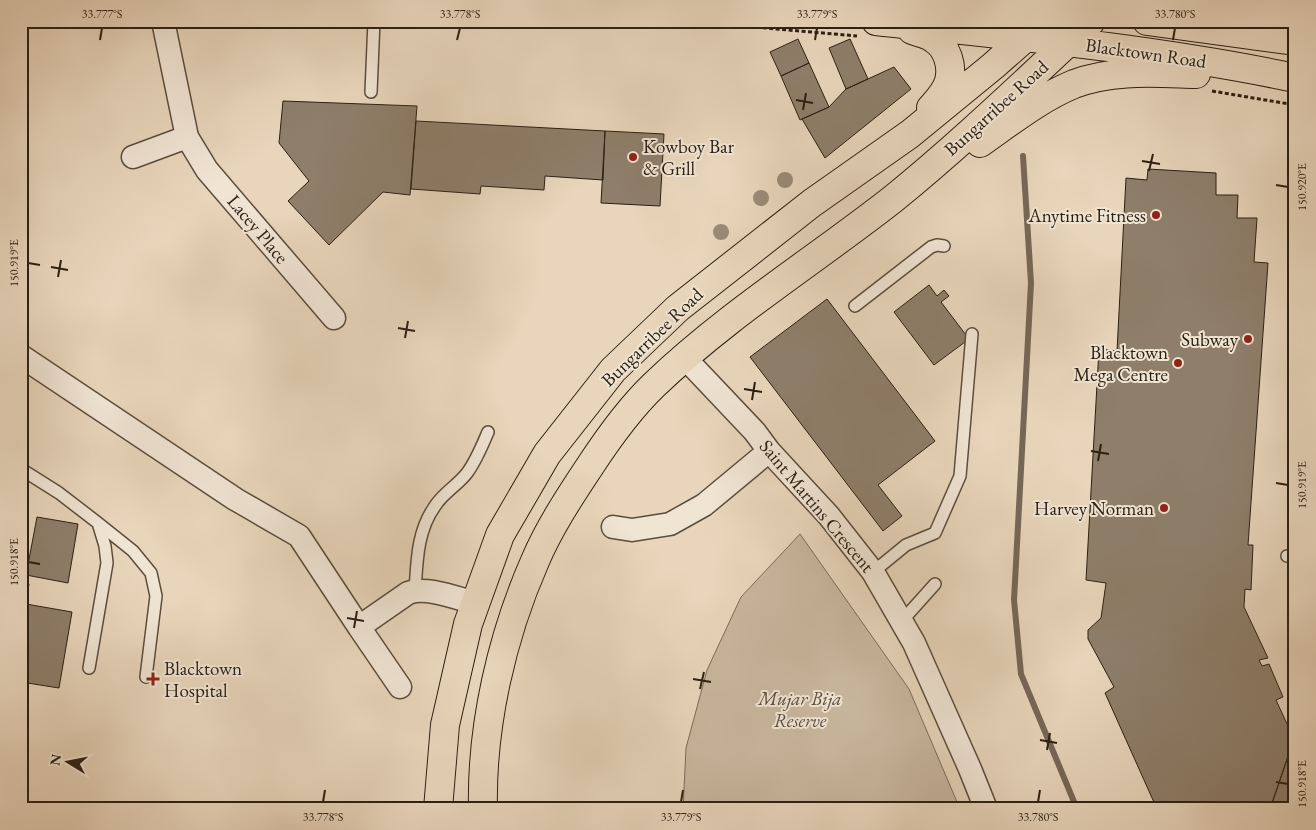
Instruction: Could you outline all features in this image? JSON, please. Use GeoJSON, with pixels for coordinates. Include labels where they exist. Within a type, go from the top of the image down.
{"type":"FeatureCollection","features":[{"type":"Feature","properties":{"kind":"main road","name":"Bungarribee Road"},"geometry":{"type":"LineString","coordinates":[[483,809],[482,784],[490,712],[511,620],[536,558],[569,498],[617,426],[652,387],[684,357],[893,198],[966,136],[1091,21]]}},
{"type":"Feature","properties":{"kind":"main road","name":"Blacktown Road"},"geometry":{"type":"LineString","coordinates":[[1147,21],[1295,41]]}},
{"type":"Feature","properties":{"kind":"main road","name":"Blacktown Road"},"geometry":{"type":"LineString","coordinates":[[869,26],[1035,29],[1068,42],[1205,61],[1285,76]]}},
{"type":"Feature","properties":{"kind":"main road"},"geometry":{"type":"LineString","coordinates":[[869,26],[899,26],[933,38],[943,46],[948,55],[949,81],[942,95],[910,134]]}},
{"type":"Feature","properties":{"kind":"main road","name":"Bungarribee Road"},"geometry":{"type":"LineString","coordinates":[[438,809],[445,725],[468,624],[500,535],[547,454],[613,370],[678,308],[812,203],[910,134],[1035,29]]}},
{"type":"Feature","properties":{"kind":"main road"},"geometry":{"type":"LineString","coordinates":[[893,198],[942,170],[1048,97],[1076,84],[1122,74],[1285,76]]}},
{"type":"Feature","properties":{"kind":"street","name":"Lacey Place"},"geometry":{"type":"LineString","coordinates":[[164,21],[187,137],[207,170],[334,318]]}},
{"type":"Feature","properties":{"kind":"street"},"geometry":{"type":"LineString","coordinates":[[133,157],[187,137]]}},
{"type":"Feature","properties":{"kind":"street"},"geometry":{"type":"LineString","coordinates":[[21,356],[235,499],[299,536],[400,687]]}},
{"type":"Feature","properties":{"kind":"street","name":"Saint Martins Crescent"},"geometry":{"type":"LineString","coordinates":[[684,357],[755,432],[769,451],[829,516],[873,572],[914,643],[986,809]]}},
{"type":"Feature","properties":{"kind":"street"},"geometry":{"type":"LineString","coordinates":[[613,527],[632,530],[670,524],[704,505],[769,451]]}},
{"type":"Feature","properties":{"kind":"street"},"geometry":{"type":"LineString","coordinates":[[359,627],[408,593],[415,591],[427,591],[475,603]]}},
{"type":"Feature","properties":{"kind":"lane"},"geometry":{"type":"LineString","coordinates":[[371,92],[374,21]]}},
{"type":"Feature","properties":{"kind":"lane"},"geometry":{"type":"LineString","coordinates":[[855,306],[932,247],[937,245],[944,246]]}},
{"type":"Feature","properties":{"kind":"lane"},"geometry":{"type":"LineString","coordinates":[[873,572],[906,545],[935,534],[960,476],[972,334]]}},
{"type":"Feature","properties":{"kind":"lane"},"geometry":{"type":"LineString","coordinates":[[415,591],[417,555],[426,520],[435,504],[467,472],[488,432]]}},
{"type":"Feature","properties":{"kind":"lane"},"geometry":{"type":"LineString","coordinates":[[21,469],[60,493],[98,522],[133,551],[151,573],[156,596],[146,677]]}},
{"type":"Feature","properties":{"kind":"lane"},"geometry":{"type":"LineString","coordinates":[[89,668],[107,563],[105,546],[98,522]]}},
{"type":"Feature","properties":{"kind":"lane"},"geometry":{"type":"LineString","coordinates":[[901,622],[935,584]]}},
{"type":"Feature","properties":{"kind":"path"},"geometry":{"type":"LineString","coordinates":[[685,21],[869,26]]}},
{"type":"Feature","properties":{"kind":"green space","name":"Mujar Bija Reserve"},"geometry":{"type":"Polygon","coordinates":[[[800,534],[909,689],[960,809],[683,809],[686,748],[707,670],[741,597],[800,534]]]}},
{"type":"Feature","properties":{"kind":"building"},"geometry":{"type":"Polygon","coordinates":[[[798,39],[809,63],[781,76],[770,52],[798,39]]]}},
{"type":"Feature","properties":{"kind":"building"},"geometry":{"type":"Polygon","coordinates":[[[850,39],[868,79],[846,89],[829,48],[850,39]]]}},
{"type":"Feature","properties":{"kind":"building"},"geometry":{"type":"Polygon","coordinates":[[[809,63],[829,107],[800,120],[781,76],[809,63]]]}},
{"type":"Feature","properties":{"kind":"building"},"geometry":{"type":"Polygon","coordinates":[[[894,67],[911,89],[825,158],[802,119],[829,107],[846,89],[894,67]]]}},
{"type":"Feature","properties":{"kind":"building"},"geometry":{"type":"Polygon","coordinates":[[[283,101],[417,106],[410,195],[383,192],[329,245],[288,201],[309,181],[279,143],[283,101]]]}},
{"type":"Feature","properties":{"kind":"building"},"geometry":{"type":"Polygon","coordinates":[[[416,121],[605,131],[603,180],[545,176],[544,190],[481,186],[480,194],[411,189],[416,121]]]}},
{"type":"Feature","properties":{"kind":"building","name":"Kowboy Bar & Grill"},"geometry":{"type":"Polygon","coordinates":[[[605,131],[664,134],[660,206],[601,203],[605,131]]]}},
{"type":"Feature","properties":{"kind":"building","name":"Blacktown Mega Centre"},"geometry":{"type":"Polygon","coordinates":[[[1148,169],[1216,173],[1216,195],[1238,195],[1237,218],[1257,218],[1254,262],[1268,263],[1248,545],[1253,545],[1251,590],[1245,589],[1244,607],[1268,658],[1259,660],[1262,666],[1269,664],[1283,697],[1276,700],[1294,739],[1270,809],[1157,809],[1105,693],[1114,687],[1088,639],[1088,630],[1101,618],[1106,583],[1086,580],[1099,349],[1117,351],[1126,178],[1147,180],[1148,169]]]}},
{"type":"Feature","properties":{"kind":"building"},"geometry":{"type":"Polygon","coordinates":[[[929,285],[937,296],[944,290],[949,296],[941,302],[969,339],[934,365],[894,312],[929,285]]]}},
{"type":"Feature","properties":{"kind":"building"},"geometry":{"type":"Polygon","coordinates":[[[827,299],[935,441],[878,485],[902,516],[883,531],[750,357],[827,299]]]}},
{"type":"Feature","properties":{"kind":"building"},"geometry":{"type":"Polygon","coordinates":[[[37,517],[78,524],[68,583],[26,575],[37,517]]]}},
{"type":"Feature","properties":{"kind":"building"},"geometry":{"type":"Polygon","coordinates":[[[21,583],[29,584],[26,604],[72,612],[59,688],[21,682],[21,583]]]}},
{"type":"Feature","properties":{"kind":"building"},"geometry":{"type":"Polygon","coordinates":[[[1294,739],[1295,809],[1270,809],[1294,739]]]}},
{"type":"Feature","properties":{"kind":"waterway"},"geometry":{"type":"LineString","coordinates":[[1023,156],[1031,283],[1014,600],[1021,674],[1077,809]]}},
{"type":"Feature","properties":{"kind":"place","name":"Kowboy Bar & Grill"},"geometry":{"type":"Point","coordinates":[633,157]}},
{"type":"Feature","properties":{"kind":"place","name":"Anytime Fitness"},"geometry":{"type":"Point","coordinates":[1156,215]}},
{"type":"Feature","properties":{"kind":"place","name":"Subway"},"geometry":{"type":"Point","coordinates":[1248,339]}},
{"type":"Feature","properties":{"kind":"place","name":"Blacktown Mega Centre"},"geometry":{"type":"Point","coordinates":[1178,363]}},
{"type":"Feature","properties":{"kind":"place","name":"Harvey Norman"},"geometry":{"type":"Point","coordinates":[1164,508]}},
{"type":"Feature","properties":{"kind":"place","name":"Blacktown Hospital"},"geometry":{"type":"Point","coordinates":[153,679]}}]}
